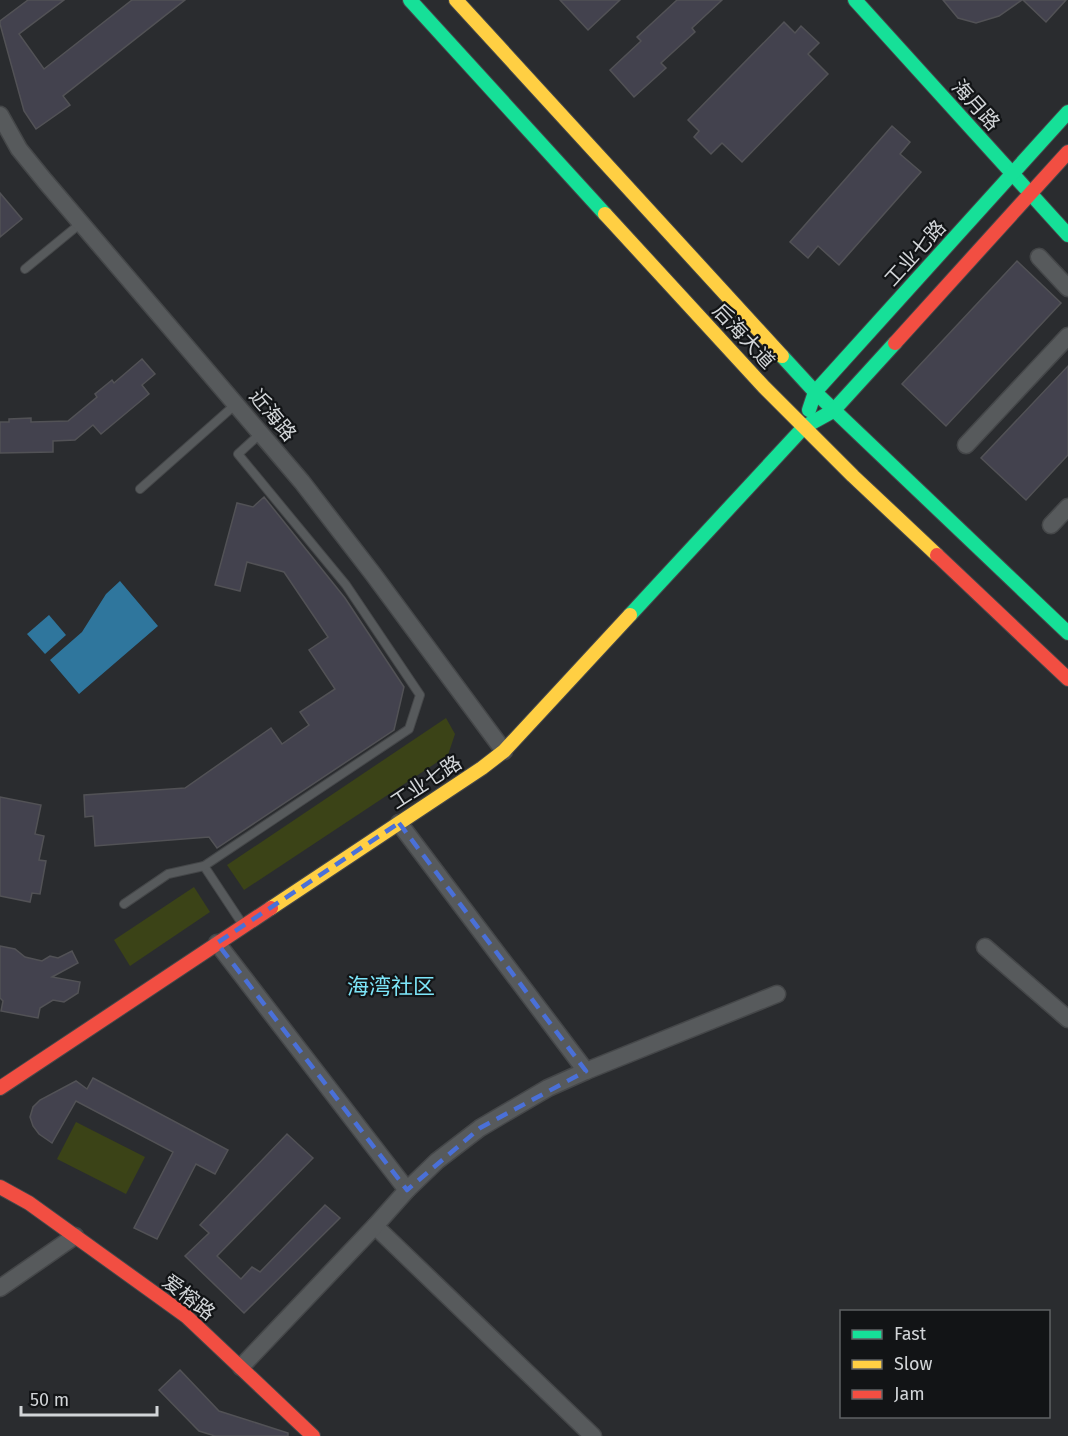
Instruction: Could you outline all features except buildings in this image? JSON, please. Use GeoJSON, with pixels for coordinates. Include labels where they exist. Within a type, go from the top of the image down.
{"type":"FeatureCollection","features":[{"type":"Feature","properties":{"kind":"street","name":"后海大道"},"geometry":{"type":"LineString","coordinates":[[410,0],[753,375],[853,476],[1068,679]]}},
{"type":"Feature","properties":{"kind":"street","name":"后海大道"},"geometry":{"type":"LineString","coordinates":[[456,0],[833,411],[1068,633]]}},
{"type":"Feature","properties":{"kind":"street","name":"海月路"},"geometry":{"type":"LineString","coordinates":[[855,0],[1068,235]]}},
{"type":"Feature","properties":{"kind":"street","name":"工业七路"},"geometry":{"type":"LineString","coordinates":[[804,427],[815,392],[1068,112]]}},
{"type":"Feature","properties":{"kind":"street","name":"近海路"},"geometry":{"type":"LineString","coordinates":[[0,115],[4,134],[261,433],[338,527],[504,751]]}},
{"type":"Feature","properties":{"kind":"street","name":"工业七路"},"geometry":{"type":"LineString","coordinates":[[0,1088],[482,768],[504,751],[804,427],[833,411],[1068,152]]}},
{"type":"Feature","properties":{"kind":"street"},"geometry":{"type":"LineString","coordinates":[[1039,258],[1068,288]]}},
{"type":"Feature","properties":{"kind":"street"},"geometry":{"type":"LineString","coordinates":[[966,445],[1068,336]]}},
{"type":"Feature","properties":{"kind":"street"},"geometry":{"type":"LineString","coordinates":[[1051,525],[1068,507]]}},
{"type":"Feature","properties":{"kind":"street"},"geometry":{"type":"LineString","coordinates":[[399,823],[586,1071]]}},
{"type":"Feature","properties":{"kind":"street"},"geometry":{"type":"LineString","coordinates":[[217,943],[406,1190]]}},
{"type":"Feature","properties":{"kind":"street"},"geometry":{"type":"LineString","coordinates":[[985,947],[1068,1019]]}},
{"type":"Feature","properties":{"kind":"street"},"geometry":{"type":"LineString","coordinates":[[241,1366],[375,1226],[406,1190],[437,1161],[480,1128],[548,1088],[777,993]]}},
{"type":"Feature","properties":{"kind":"street","name":"爱榕路"},"geometry":{"type":"LineString","coordinates":[[3,1172],[29,1203]]}},
{"type":"Feature","properties":{"kind":"street","name":"爱榕路"},"geometry":{"type":"LineString","coordinates":[[0,1188],[29,1203],[186,1316],[313,1436]]}},
{"type":"Feature","properties":{"kind":"street"},"geometry":{"type":"LineString","coordinates":[[375,1226],[593,1436]]}},
{"type":"Feature","properties":{"kind":"street"},"geometry":{"type":"LineString","coordinates":[[0,1288],[75,1236]]}},
{"type":"Feature","properties":{"kind":"lane"},"geometry":{"type":"LineString","coordinates":[[25,270],[81,223]]}},
{"type":"Feature","properties":{"kind":"lane"},"geometry":{"type":"LineString","coordinates":[[140,489],[236,404]]}},
{"type":"Feature","properties":{"kind":"lane"},"geometry":{"type":"LineString","coordinates":[[124,904],[168,874],[204,866],[410,729],[420,695],[346,585],[238,454],[261,433]]}},
{"type":"Feature","properties":{"kind":"lane"},"geometry":{"type":"LineString","coordinates":[[204,866],[243,926]]}},
{"type":"Feature","properties":{"kind":"highlighted area"},"geometry":{"type":"Polygon","coordinates":[[[399,823],[586,1071],[480,1128],[407,1190],[217,943],[399,823]]]}},
{"type":"Feature","properties":{"kind":"green space"},"geometry":{"type":"Polygon","coordinates":[[[446,718],[455,734],[448,755],[244,890],[227,865],[446,718]]]}},
{"type":"Feature","properties":{"kind":"green space"},"geometry":{"type":"Polygon","coordinates":[[[194,887],[210,912],[130,966],[114,940],[194,887]]]}},
{"type":"Feature","properties":{"kind":"green space"},"geometry":{"type":"Polygon","coordinates":[[[76,1122],[145,1157],[126,1194],[57,1159],[76,1122]]]}},
{"type":"Feature","properties":{"kind":"water"},"geometry":{"type":"Polygon","coordinates":[[[120,581],[158,626],[79,694],[50,660],[82,632],[106,594],[120,581]]]}},
{"type":"Feature","properties":{"kind":"water"},"geometry":{"type":"Polygon","coordinates":[[[49,615],[66,635],[45,654],[27,634],[49,615]]]}},
{"type":"Feature","properties":{"kind":"traffic: fast"},"geometry":{"type":"LineString","coordinates":[[410,0],[605,214]]}},
{"type":"Feature","properties":{"kind":"traffic: fast"},"geometry":{"type":"LineString","coordinates":[[855,0],[1068,235]]}},
{"type":"Feature","properties":{"kind":"traffic: fast"},"geometry":{"type":"LineString","coordinates":[[809,410],[815,392],[1068,112]]}},
{"type":"Feature","properties":{"kind":"traffic: fast"},"geometry":{"type":"LineString","coordinates":[[630,615],[804,427],[833,411],[895,343]]}},
{"type":"Feature","properties":{"kind":"traffic: fast"},"geometry":{"type":"LineString","coordinates":[[782,356],[815,392],[1068,633]]}},
{"type":"Feature","properties":{"kind":"traffic: slow"},"geometry":{"type":"LineString","coordinates":[[456,0],[782,356]]}},
{"type":"Feature","properties":{"kind":"traffic: slow"},"geometry":{"type":"LineString","coordinates":[[605,214],[764,387],[853,476],[937,555]]}},
{"type":"Feature","properties":{"kind":"traffic: slow"},"geometry":{"type":"LineString","coordinates":[[271,908],[482,768],[504,751],[630,615]]}},
{"type":"Feature","properties":{"kind":"traffic: jam"},"geometry":{"type":"LineString","coordinates":[[895,343],[1068,152]]}},
{"type":"Feature","properties":{"kind":"traffic: jam"},"geometry":{"type":"LineString","coordinates":[[937,555],[1068,679]]}},
{"type":"Feature","properties":{"kind":"traffic: jam"},"geometry":{"type":"LineString","coordinates":[[0,1088],[271,908]]}},
{"type":"Feature","properties":{"kind":"traffic: jam"},"geometry":{"type":"LineString","coordinates":[[0,1187],[29,1203],[186,1316],[313,1436]]}},
{"type":"Feature","properties":{"kind":"district","name":"海湾社区"},"geometry":{"type":"Point","coordinates":[391,986]}}]}
